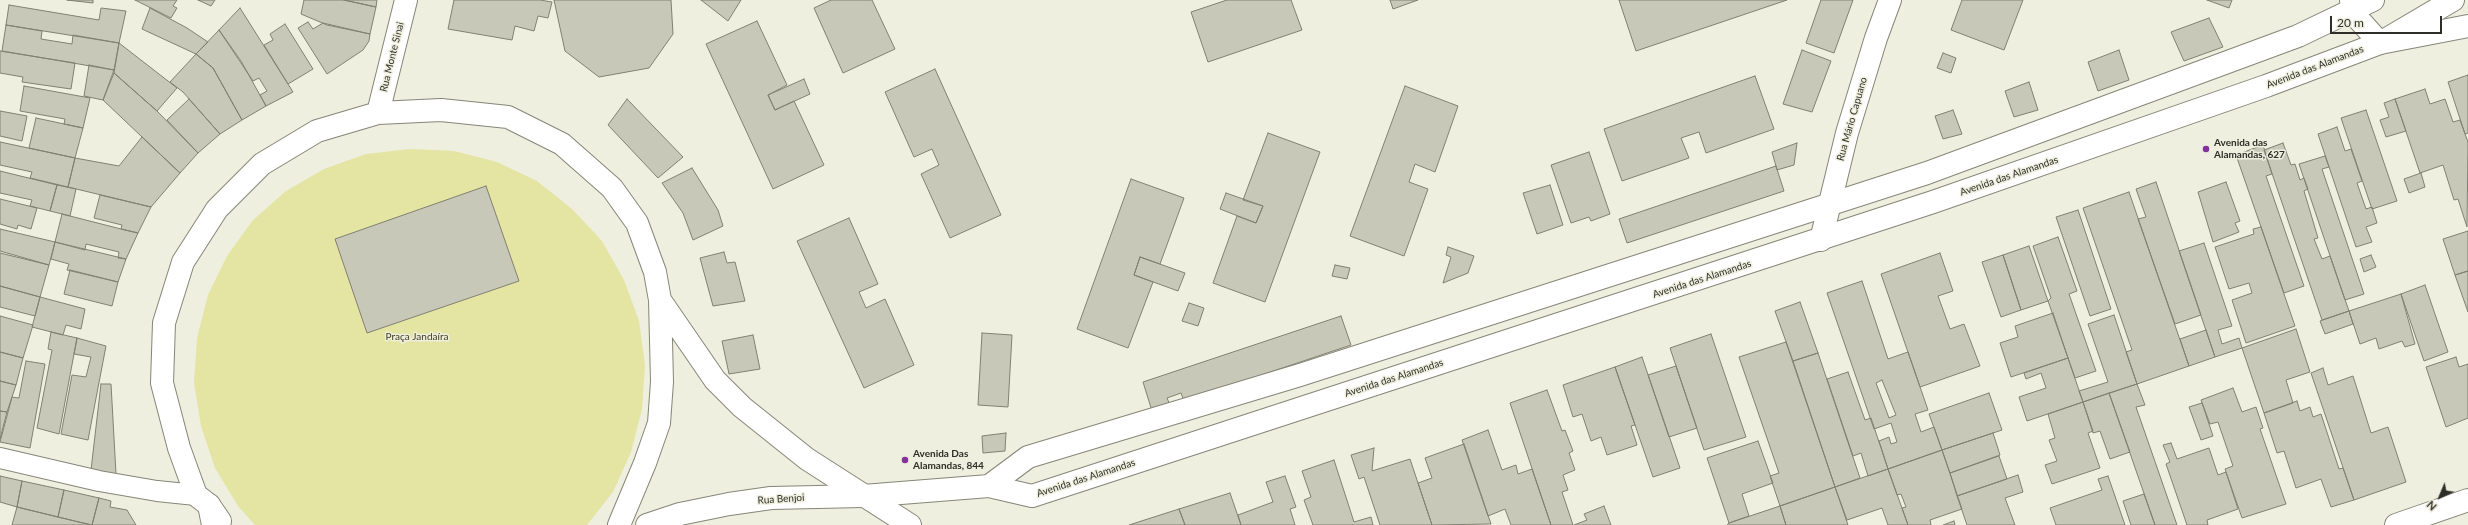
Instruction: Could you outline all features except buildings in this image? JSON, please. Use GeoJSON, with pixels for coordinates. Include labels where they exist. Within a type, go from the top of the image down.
{"type":"FeatureCollection","features":[{"type":"Feature","properties":{"kind":"street","name":"Rua Monte Sinai"},"geometry":{"type":"LineString","coordinates":[[378,113],[406,0]]}},
{"type":"Feature","properties":{"kind":"street","name":"Rua Mário Capuano"},"geometry":{"type":"LineString","coordinates":[[1821,240],[1847,133],[1876,38],[1890,0]]}},
{"type":"Feature","properties":{"kind":"street"},"geometry":{"type":"LineString","coordinates":[[989,486],[1028,457],[1300,375],[1829,206],[1927,173],[2291,39],[2352,6],[2373,0]]}},
{"type":"Feature","properties":{"kind":"street","name":"Avenida das Alamandas"},"geometry":{"type":"LineString","coordinates":[[989,486],[1032,496],[1821,240],[2266,86],[2380,43],[2453,0]]}},
{"type":"Feature","properties":{"kind":"street"},"geometry":{"type":"LineString","coordinates":[[2352,6],[2380,43],[2468,26]]}},
{"type":"Feature","properties":{"kind":"street"},"geometry":{"type":"LineString","coordinates":[[222,525],[206,508],[179,448],[162,383],[164,323],[183,262],[217,209],[262,164],[317,131],[378,113],[441,110],[508,117],[562,144],[612,188],[637,223],[655,272],[660,300],[662,382],[658,423],[645,463],[619,525]]}},
{"type":"Feature","properties":{"kind":"street"},"geometry":{"type":"LineString","coordinates":[[660,300],[715,380],[742,407],[807,459],[910,525]]}},
{"type":"Feature","properties":{"kind":"street","name":"Rua Benjoi"},"geometry":{"type":"LineString","coordinates":[[647,525],[680,514],[764,499],[863,496],[989,486]]}},
{"type":"Feature","properties":{"kind":"street"},"geometry":{"type":"LineString","coordinates":[[2396,525],[2468,500]]}},
{"type":"Feature","properties":{"kind":"lane"},"geometry":{"type":"LineString","coordinates":[[0,458],[99,481],[157,491],[206,508]]}},
{"type":"Feature","properties":{"kind":"green space","name":"Praça Jandaíra"},"geometry":{"type":"Polygon","coordinates":[[[410,149],[454,151],[497,162],[537,181],[572,209],[602,241],[624,280],[639,321],[645,365],[642,409],[631,452],[613,492],[587,525],[255,525],[238,506],[215,468],[201,426],[194,383],[197,338],[208,295],[227,256],[253,220],[286,191],[324,169],[366,154],[410,149]]]}},
{"type":"Feature","properties":{"kind":"place","name":"Avenida das Alamandas, 627"},"geometry":{"type":"Point","coordinates":[2206,149]}},
{"type":"Feature","properties":{"kind":"place","name":"Avenida Das Alamandas, 844"},"geometry":{"type":"Point","coordinates":[905,460]}}]}
